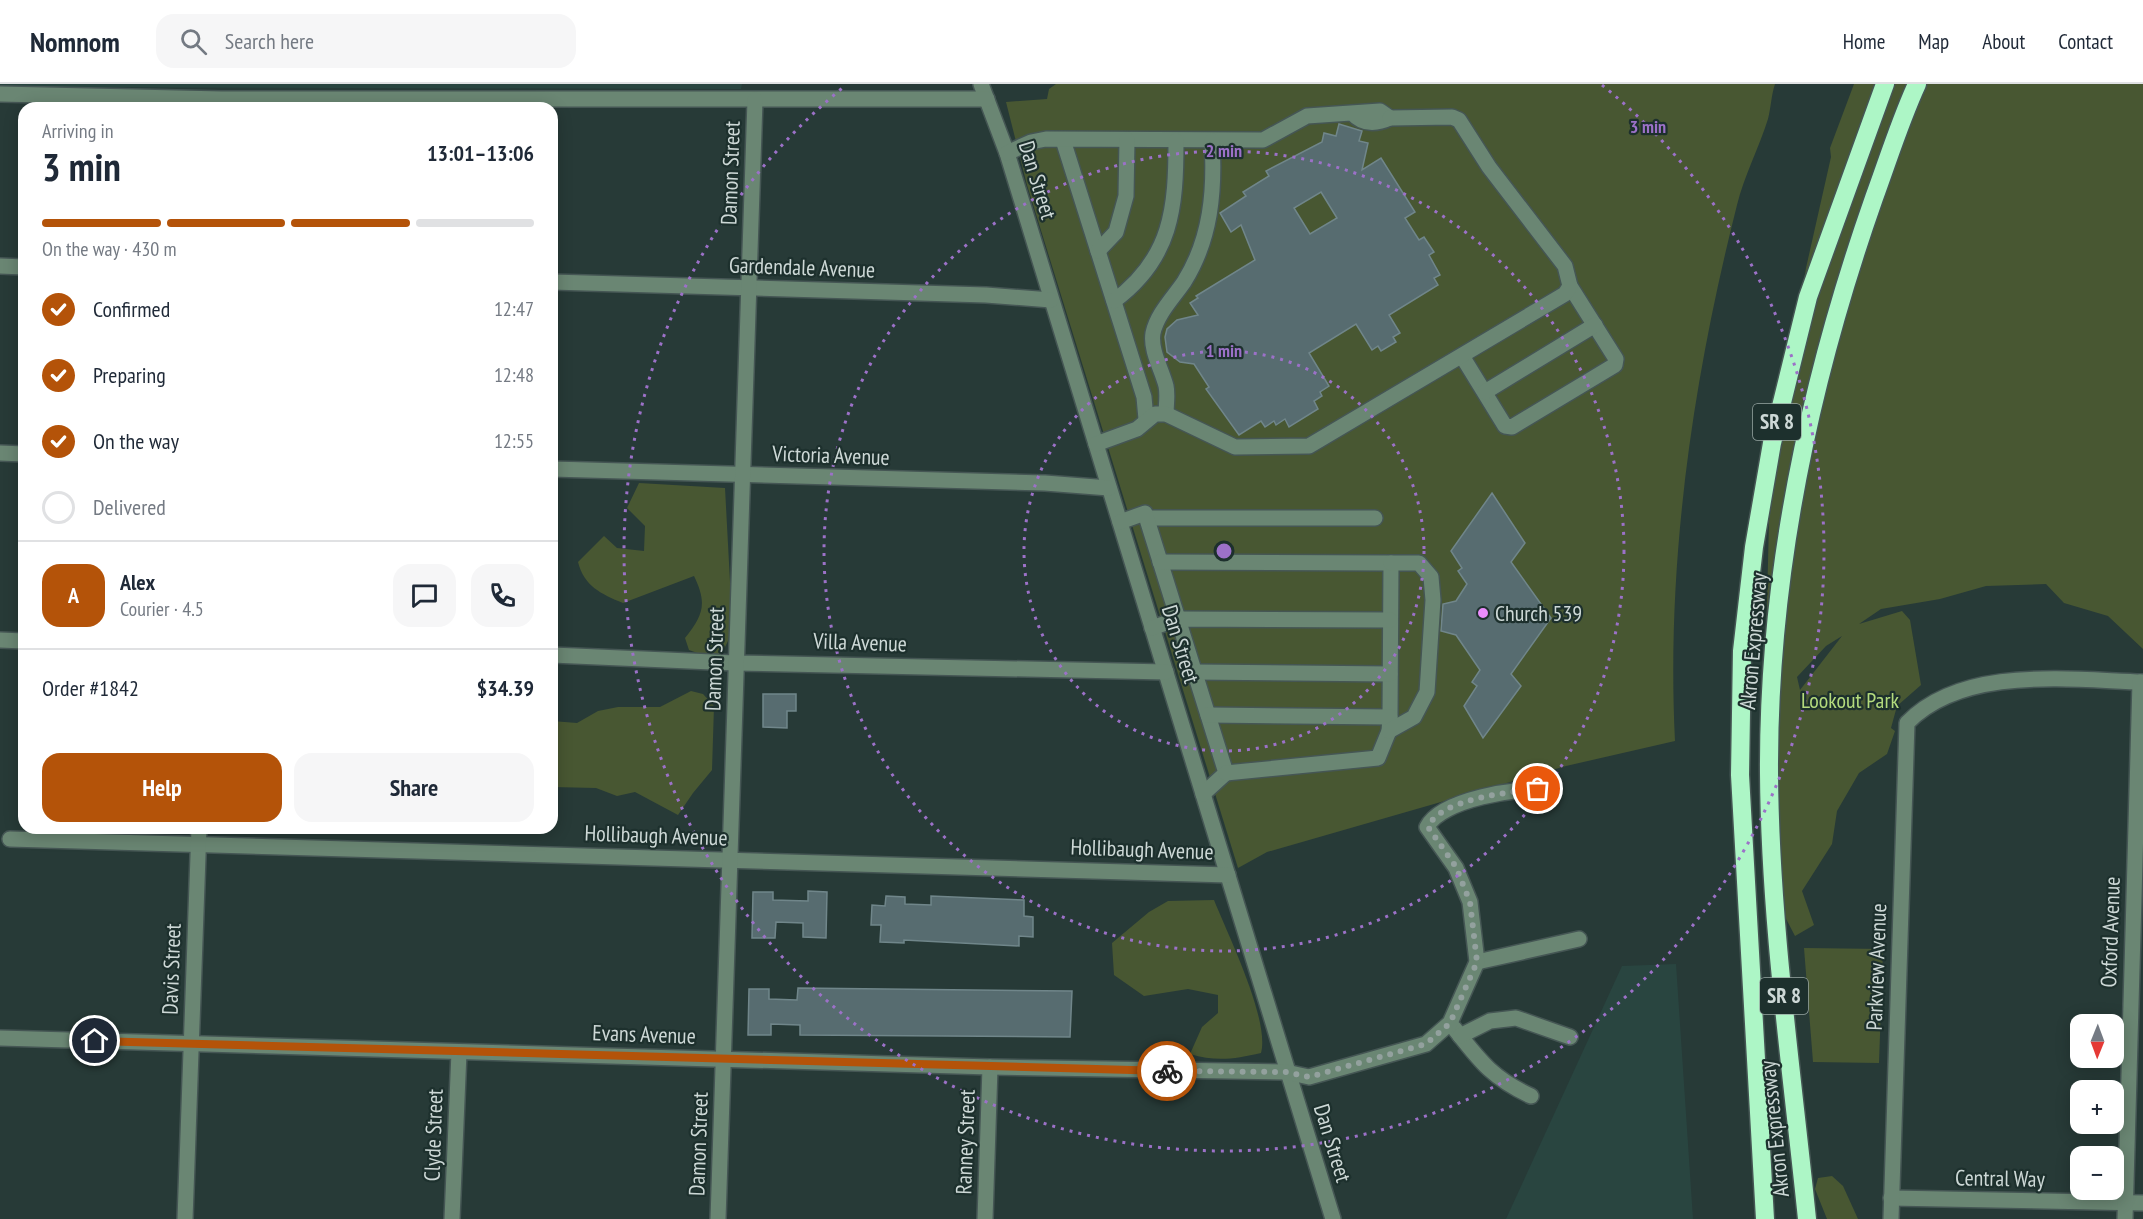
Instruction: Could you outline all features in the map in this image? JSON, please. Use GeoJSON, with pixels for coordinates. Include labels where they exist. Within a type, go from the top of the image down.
{"type":"FeatureCollection","features":[{"type":"Feature","properties":{"kind":"highway","name":"Akron Expressway"},"geometry":{"type":"LineString","coordinates":[[1764,1219],[1740,775],[1742,651],[1754,547],[1772,443],[1805,308],[1886,84]]}},
{"type":"Feature","properties":{"kind":"highway","name":"Akron Expressway"},"geometry":{"type":"LineString","coordinates":[[1808,1219],[1775,908],[1769,773],[1773,638],[1789,522],[1811,406],[1853,257],[1917,84]]}},
{"type":"Feature","properties":{"kind":"street","name":"Dan Street"},"geometry":{"type":"LineString","coordinates":[[981,84],[1006,153],[1228,875],[1286,1072],[1333,1219]]}},
{"type":"Feature","properties":{"kind":"street"},"geometry":{"type":"LineString","coordinates":[[0,94],[196,102]]}},
{"type":"Feature","properties":{"kind":"street"},"geometry":{"type":"LineString","coordinates":[[248,102],[386,97],[987,99]]}},
{"type":"Feature","properties":{"kind":"street","name":"Damon Street"},"geometry":{"type":"LineString","coordinates":[[718,1219],[755,100]]}},
{"type":"Feature","properties":{"kind":"street"},"geometry":{"type":"LineString","coordinates":[[1006,153],[1031,142],[1063,140],[1263,140],[1307,116],[1353,114],[1358,120],[1370,123],[1380,123],[1390,118],[1452,117],[1459,120],[1489,167],[1565,266],[1570,286],[1616,358],[1616,365],[1512,427],[1505,426],[1461,356]]}},
{"type":"Feature","properties":{"kind":"street"},"geometry":{"type":"LineString","coordinates":[[1063,140],[1144,398],[1146,419]]}},
{"type":"Feature","properties":{"kind":"street"},"geometry":{"type":"LineString","coordinates":[[1098,251],[1116,232],[1126,196],[1127,140]]}},
{"type":"Feature","properties":{"kind":"street"},"geometry":{"type":"LineString","coordinates":[[1114,301],[1137,284],[1166,236],[1176,194],[1176,141]]}},
{"type":"Feature","properties":{"kind":"street"},"geometry":{"type":"LineString","coordinates":[[1166,414],[1166,389],[1157,361],[1153,334],[1162,313],[1185,280],[1201,248],[1211,213],[1214,185],[1212,141]]}},
{"type":"Feature","properties":{"kind":"street"},"geometry":{"type":"LineString","coordinates":[[0,266],[18,267]]}},
{"type":"Feature","properties":{"kind":"street","name":"Gardendale Avenue"},"geometry":{"type":"LineString","coordinates":[[558,282],[986,295],[1051,300]]}},
{"type":"Feature","properties":{"kind":"street"},"geometry":{"type":"LineString","coordinates":[[1096,444],[1124,436],[1137,429],[1146,419],[1155,414],[1166,414],[1236,447],[1301,448],[1319,442],[1565,294],[1570,286]]}},
{"type":"Feature","properties":{"kind":"street"},"geometry":{"type":"LineString","coordinates":[[1485,392],[1595,325]]}},
{"type":"Feature","properties":{"kind":"street"},"geometry":{"type":"LineString","coordinates":[[0,453],[18,454]]}},
{"type":"Feature","properties":{"kind":"street","name":"Victoria Avenue"},"geometry":{"type":"LineString","coordinates":[[558,469],[1109,488]]}},
{"type":"Feature","properties":{"kind":"street"},"geometry":{"type":"LineString","coordinates":[[1120,522],[1145,513],[1226,773]]}},
{"type":"Feature","properties":{"kind":"street"},"geometry":{"type":"LineString","coordinates":[[1147,518],[1375,518]]}},
{"type":"Feature","properties":{"kind":"street"},"geometry":{"type":"LineString","coordinates":[[1160,562],[1419,563],[1431,577],[1433,600],[1427,692],[1414,717],[1389,724],[1208,715]]}},
{"type":"Feature","properties":{"kind":"street"},"geometry":{"type":"LineString","coordinates":[[1203,794],[1226,773],[1378,758],[1389,724],[1390,563]]}},
{"type":"Feature","properties":{"kind":"street"},"geometry":{"type":"LineString","coordinates":[[1152,628],[1177,619],[1390,621]]}},
{"type":"Feature","properties":{"kind":"street"},"geometry":{"type":"LineString","coordinates":[[0,640],[18,641]]}},
{"type":"Feature","properties":{"kind":"street","name":"Villa Avenue"},"geometry":{"type":"LineString","coordinates":[[558,656],[735,663],[1166,672]]}},
{"type":"Feature","properties":{"kind":"street"},"geometry":{"type":"LineString","coordinates":[[1194,672],[1390,674]]}},
{"type":"Feature","properties":{"kind":"street","name":"Parkview Avenue"},"geometry":{"type":"LineString","coordinates":[[1891,1219],[1907,723],[1926,705],[2004,681],[2030,678],[2142,682]]}},
{"type":"Feature","properties":{"kind":"street","name":"Oxford Avenue"},"geometry":{"type":"LineString","coordinates":[[2125,1219],[2139,841],[2142,682]]}},
{"type":"Feature","properties":{"kind":"street"},"geometry":{"type":"LineString","coordinates":[[1531,1096],[1503,1083],[1450,1023],[1477,962],[1470,902],[1456,867],[1428,827],[1436,814],[1455,806],[1509,792],[1548,790]]}},
{"type":"Feature","properties":{"kind":"street","name":"Davis Street"},"geometry":{"type":"LineString","coordinates":[[185,1219],[199,834]]}},
{"type":"Feature","properties":{"kind":"street","name":"Hollibaugh Avenue"},"geometry":{"type":"LineString","coordinates":[[10,839],[1228,875]]}},
{"type":"Feature","properties":{"kind":"street"},"geometry":{"type":"LineString","coordinates":[[1477,962],[1579,939]]}},
{"type":"Feature","properties":{"kind":"street"},"geometry":{"type":"LineString","coordinates":[[1460,1036],[1490,1020],[1516,1018],[1570,1037]]}},
{"type":"Feature","properties":{"kind":"street","name":"Evans Avenue"},"geometry":{"type":"LineString","coordinates":[[0,1038],[724,1060],[1286,1072],[1309,1077],[1426,1044],[1450,1023]]}},
{"type":"Feature","properties":{"kind":"street","name":"Clyde Street"},"geometry":{"type":"LineString","coordinates":[[452,1219],[459,1052]]}},
{"type":"Feature","properties":{"kind":"street","name":"Ranney Street"},"geometry":{"type":"LineString","coordinates":[[985,1219],[990,1067]]}},
{"type":"Feature","properties":{"kind":"street","name":"Central Way"},"geometry":{"type":"LineString","coordinates":[[1891,1198],[2143,1203]]}},
{"type":"Feature","properties":{"kind":"shaded area"},"geometry":{"type":"Polygon","coordinates":[[[0,84],[742,84],[741,89],[0,87],[0,84]]]}},
{"type":"Feature","properties":{"kind":"shaded area"},"geometry":{"type":"Polygon","coordinates":[[[1676,964],[1693,1219],[1506,1219],[1622,966],[1676,964]]]}},
{"type":"Feature","properties":{"kind":"green space"},"geometry":{"type":"Polygon","coordinates":[[[1056,84],[1775,84],[1768,119],[1737,205],[1707,337],[1696,404],[1679,538],[1673,673],[1675,741],[1566,766],[1267,852],[1238,868],[1027,185],[1006,102],[1047,99],[1049,89],[1056,84]]]}},
{"type":"Feature","properties":{"kind":"green space","name":"Lookout Park"},"geometry":{"type":"Polygon","coordinates":[[[1854,84],[2143,84],[2143,649],[2108,616],[2064,603],[2046,584],[1986,586],[1940,599],[1881,609],[1859,624],[1902,611],[1910,620],[1921,685],[1897,706],[1891,728],[1895,731],[1887,754],[1859,773],[1837,811],[1832,844],[1802,891],[1814,925],[1795,936],[1783,913],[1766,644],[1769,521],[1791,356],[1806,268],[1831,157],[1830,148],[1854,84]],[[1842,636],[1826,646],[1797,677],[1800,690],[1842,636]]]}},
{"type":"Feature","properties":{"kind":"green space"},"geometry":{"type":"Polygon","coordinates":[[[639,483],[725,488],[732,619],[728,641],[721,655],[703,655],[689,650],[685,638],[702,608],[701,594],[694,576],[623,603],[594,588],[584,577],[578,562],[604,536],[617,548],[644,551],[645,526],[627,508],[639,483]]]}},
{"type":"Feature","properties":{"kind":"green space"},"geometry":{"type":"Polygon","coordinates":[[[691,691],[703,694],[714,706],[712,770],[678,815],[635,792],[617,796],[596,788],[558,787],[558,721],[577,723],[598,711],[618,707],[660,707],[691,691]]]}},
{"type":"Feature","properties":{"kind":"green space"},"geometry":{"type":"Polygon","coordinates":[[[1214,900],[1254,999],[1262,1038],[1261,1053],[1225,1059],[1190,1054],[1202,1027],[1218,1013],[1218,995],[1188,989],[1144,996],[1114,975],[1112,943],[1149,912],[1168,901],[1214,900]]]}},
{"type":"Feature","properties":{"kind":"green space"},"geometry":{"type":"Polygon","coordinates":[[[1804,948],[1883,949],[1879,1063],[1813,1062],[1804,948]]]}},
{"type":"Feature","properties":{"kind":"green space"},"geometry":{"type":"Polygon","coordinates":[[[1832,1176],[1843,1186],[1858,1219],[1827,1219],[1815,1189],[1818,1178],[1832,1176]]]}},
{"type":"Feature","properties":{"kind":"building"},"geometry":{"type":"Polygon","coordinates":[[[1339,124],[1362,131],[1359,141],[1368,143],[1362,170],[1381,158],[1415,212],[1405,218],[1419,240],[1424,237],[1434,252],[1429,255],[1440,275],[1434,278],[1438,285],[1389,315],[1400,333],[1393,337],[1396,342],[1381,351],[1378,346],[1372,350],[1356,324],[1309,353],[1329,386],[1320,392],[1322,396],[1314,401],[1318,409],[1289,427],[1285,419],[1276,425],[1274,421],[1265,427],[1261,421],[1239,435],[1206,389],[1209,387],[1194,364],[1180,362],[1167,352],[1165,337],[1167,329],[1177,320],[1198,315],[1190,303],[1198,298],[1196,296],[1255,260],[1241,225],[1231,232],[1220,213],[1246,196],[1243,192],[1269,176],[1266,171],[1322,142],[1324,133],[1336,136],[1339,124]],[[1321,192],[1294,208],[1310,234],[1337,218],[1321,192]]]}},
{"type":"Feature","properties":{"kind":"building","name":"Church 539"},"geometry":{"type":"Polygon","coordinates":[[[1492,493],[1525,543],[1511,562],[1551,618],[1511,674],[1521,686],[1483,738],[1464,706],[1477,686],[1472,682],[1480,670],[1456,635],[1441,631],[1443,604],[1456,601],[1467,584],[1458,571],[1462,568],[1451,551],[1492,493]]]}},
{"type":"Feature","properties":{"kind":"building"},"geometry":{"type":"Polygon","coordinates":[[[763,694],[796,694],[796,711],[787,711],[787,728],[763,727],[763,694]]]}},
{"type":"Feature","properties":{"kind":"building"},"geometry":{"type":"Polygon","coordinates":[[[808,891],[827,892],[826,938],[803,937],[803,923],[776,922],[775,938],[752,938],[753,892],[773,892],[773,900],[808,901],[808,891]]]}},
{"type":"Feature","properties":{"kind":"building"},"geometry":{"type":"Polygon","coordinates":[[[886,896],[905,897],[905,904],[931,905],[931,896],[1024,900],[1024,916],[1033,917],[1033,937],[1019,936],[1019,946],[904,940],[904,943],[880,942],[881,925],[871,925],[872,905],[885,906],[886,896]]]}},
{"type":"Feature","properties":{"kind":"building"},"geometry":{"type":"Polygon","coordinates":[[[798,988],[1072,991],[1070,1037],[800,1035],[800,1025],[771,1024],[771,1035],[748,1035],[749,989],[769,989],[769,999],[797,1000],[798,988]]]}},
{"type":"Feature","properties":{"kind":"way so far"},"geometry":{"type":"LineString","coordinates":[[1167,1071],[1286,1072],[1309,1077],[1426,1044],[1450,1023],[1477,962],[1470,902],[1456,867],[1428,827],[1430,822],[1436,814],[1455,806],[1509,792],[1538,789]]}},
{"type":"Feature","properties":{"kind":"place","name":"Church 539"},"geometry":{"type":"Point","coordinates":[1483,613]}},
{"type":"Feature","properties":{"kind":"route"},"geometry":{"type":"LineString","coordinates":[[95,1041],[1167,1071]]}}]}
